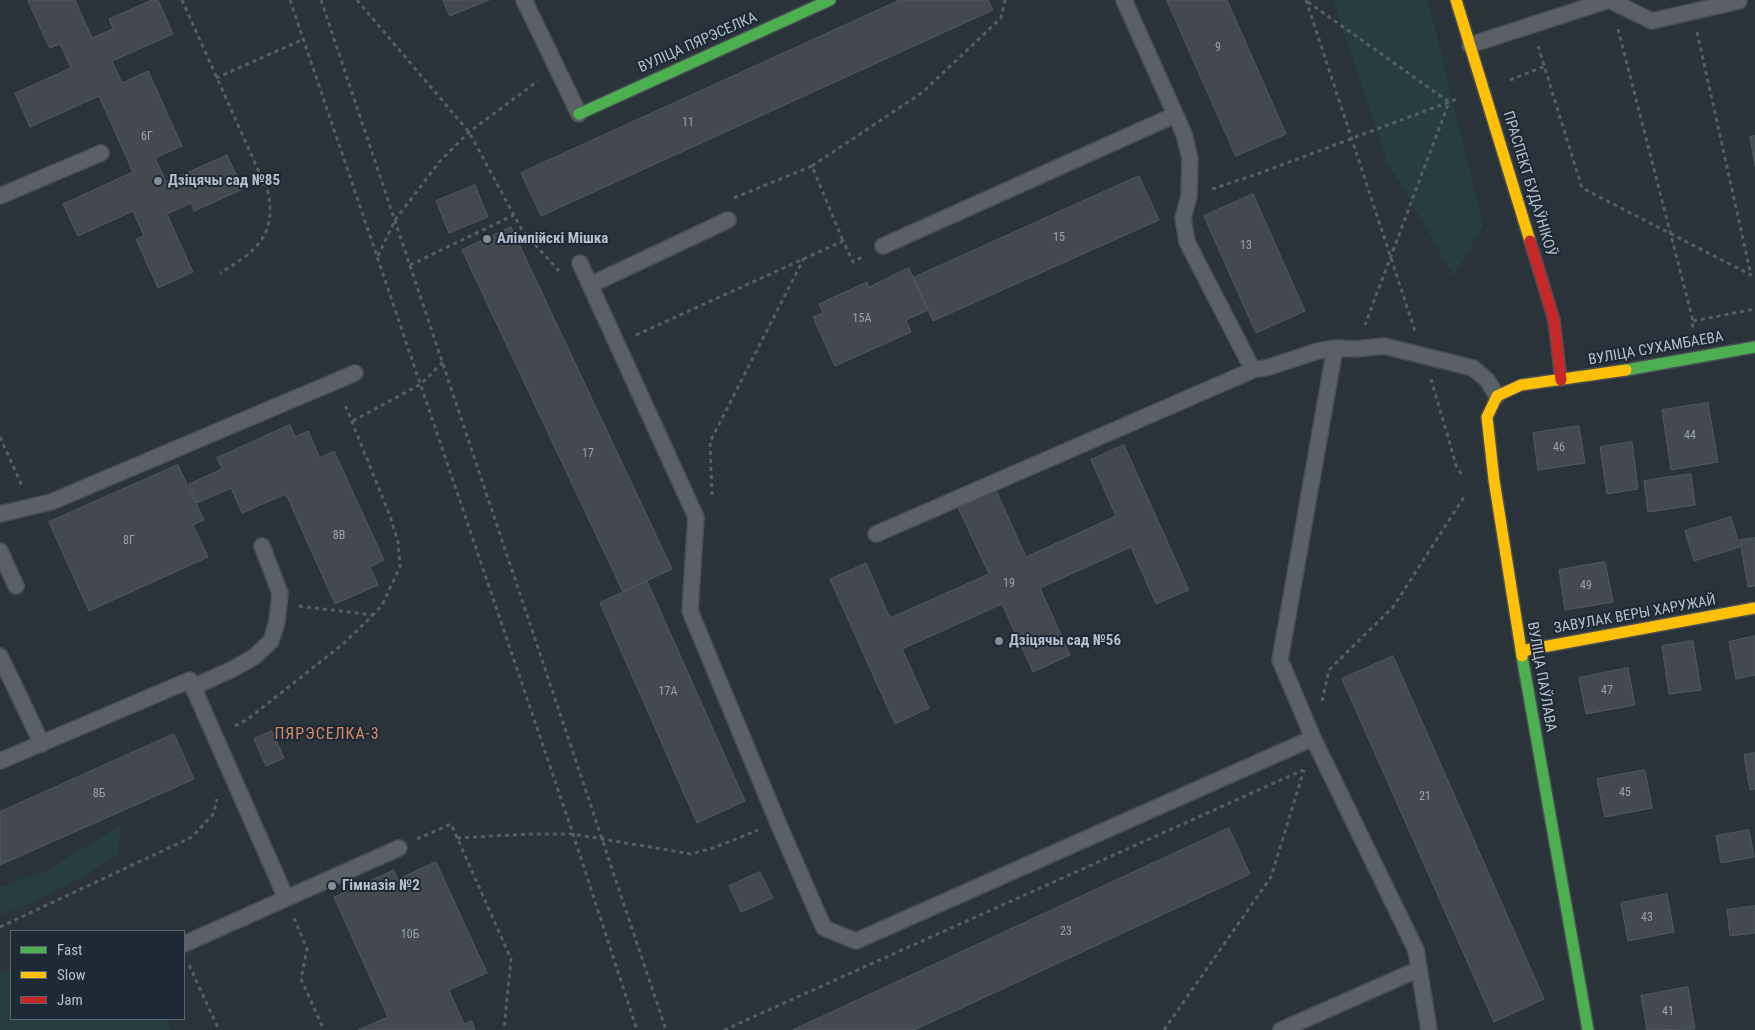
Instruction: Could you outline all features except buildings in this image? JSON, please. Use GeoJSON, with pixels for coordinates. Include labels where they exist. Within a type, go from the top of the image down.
{"type":"FeatureCollection","features":[{"type":"Feature","properties":{"kind":"street","name":"ВУЛІЦА ПЯРЭСЕЛКА"},"geometry":{"type":"LineString","coordinates":[[579,114],[830,0]]}},
{"type":"Feature","properties":{"kind":"street","name":"ПРАСПЕКТ БУДАЎНІКОЎ"},"geometry":{"type":"LineString","coordinates":[[1456,0],[1554,320],[1562,380]]}},
{"type":"Feature","properties":{"kind":"street","name":"ВУЛІЦА СУХАМБАЕВА"},"geometry":{"type":"LineString","coordinates":[[1562,380],[1688,360],[1755,347]]}},
{"type":"Feature","properties":{"kind":"street"},"geometry":{"type":"LineString","coordinates":[[1497,396],[1521,384],[1562,380]]}},
{"type":"Feature","properties":{"kind":"street","name":"ВУЛІЦА ПАЎЛАВА"},"geometry":{"type":"LineString","coordinates":[[1497,396],[1487,417],[1494,480],[1521,651],[1588,1030]]}},
{"type":"Feature","properties":{"kind":"street","name":"ЗАВУЛАК ВЕРЫ ХАРУЖАЙ"},"geometry":{"type":"LineString","coordinates":[[1521,651],[1755,608]]}},
{"type":"Feature","properties":{"kind":"lane"},"geometry":{"type":"LineString","coordinates":[[524,0],[579,114]]}},
{"type":"Feature","properties":{"kind":"lane"},"geometry":{"type":"LineString","coordinates":[[1124,0],[1184,134],[1190,159],[1189,196],[1183,218],[1187,242],[1253,370]]}},
{"type":"Feature","properties":{"kind":"lane"},"geometry":{"type":"LineString","coordinates":[[1470,45],[1609,0],[1652,21],[1739,1]]}},
{"type":"Feature","properties":{"kind":"lane"},"geometry":{"type":"LineString","coordinates":[[883,246],[1175,115]]}},
{"type":"Feature","properties":{"kind":"lane"},"geometry":{"type":"LineString","coordinates":[[0,196],[101,153]]}},
{"type":"Feature","properties":{"kind":"lane"},"geometry":{"type":"LineString","coordinates":[[590,285],[728,220]]}},
{"type":"Feature","properties":{"kind":"lane"},"geometry":{"type":"LineString","coordinates":[[580,263],[696,517],[690,611],[824,928],[856,941],[1313,738]]}},
{"type":"Feature","properties":{"kind":"lane"},"geometry":{"type":"LineString","coordinates":[[876,534],[1253,370],[1269,367],[1318,351],[1336,348],[1356,349],[1384,346],[1473,368],[1487,380],[1497,396]]}},
{"type":"Feature","properties":{"kind":"lane"},"geometry":{"type":"LineString","coordinates":[[1336,348],[1280,660],[1313,738],[1416,950],[1429,1030]]}},
{"type":"Feature","properties":{"kind":"lane"},"geometry":{"type":"LineString","coordinates":[[0,514],[51,502],[355,373]]}},
{"type":"Feature","properties":{"kind":"lane"},"geometry":{"type":"LineString","coordinates":[[193,687],[254,657],[271,641],[277,622],[280,593],[262,546]]}},
{"type":"Feature","properties":{"kind":"lane"},"geometry":{"type":"LineString","coordinates":[[0,551],[16,586]]}},
{"type":"Feature","properties":{"kind":"lane"},"geometry":{"type":"LineString","coordinates":[[0,656],[42,744]]}},
{"type":"Feature","properties":{"kind":"lane"},"geometry":{"type":"LineString","coordinates":[[0,762],[190,680],[286,898]]}},
{"type":"Feature","properties":{"kind":"lane"},"geometry":{"type":"LineString","coordinates":[[185,944],[399,848]]}},
{"type":"Feature","properties":{"kind":"lane"},"geometry":{"type":"LineString","coordinates":[[1280,1030],[1419,969]]}},
{"type":"Feature","properties":{"kind":"path"},"geometry":{"type":"LineString","coordinates":[[182,0],[268,192],[272,209],[268,230],[258,245],[240,260],[220,272]]}},
{"type":"Feature","properties":{"kind":"path"},"geometry":{"type":"LineString","coordinates":[[290,0],[638,1030]]}},
{"type":"Feature","properties":{"kind":"path"},"geometry":{"type":"LineString","coordinates":[[321,0],[666,1030]]}},
{"type":"Feature","properties":{"kind":"path"},"geometry":{"type":"LineString","coordinates":[[357,0],[469,132],[522,230],[559,272],[580,263]]}},
{"type":"Feature","properties":{"kind":"path"},"geometry":{"type":"LineString","coordinates":[[812,166],[923,92],[1001,18],[1005,0]]}},
{"type":"Feature","properties":{"kind":"path"},"geometry":{"type":"LineString","coordinates":[[1609,0],[1621,38],[1694,320],[1688,360]]}},
{"type":"Feature","properties":{"kind":"path"},"geometry":{"type":"LineString","coordinates":[[1306,1],[1449,102]]}},
{"type":"Feature","properties":{"kind":"path"},"geometry":{"type":"LineString","coordinates":[[1306,1],[1390,259],[1424,356],[1458,468],[1466,478],[1474,481],[1494,480]]}},
{"type":"Feature","properties":{"kind":"path"},"geometry":{"type":"LineString","coordinates":[[1693,12],[1753,276]]}},
{"type":"Feature","properties":{"kind":"path"},"geometry":{"type":"LineString","coordinates":[[216,78],[304,39]]}},
{"type":"Feature","properties":{"kind":"path"},"geometry":{"type":"LineString","coordinates":[[1189,196],[1260,173],[1544,66],[1582,188],[1753,276]]}},
{"type":"Feature","properties":{"kind":"path"},"geometry":{"type":"LineString","coordinates":[[378,257],[395,220],[440,160],[469,132],[557,68]]}},
{"type":"Feature","properties":{"kind":"path"},"geometry":{"type":"LineString","coordinates":[[1356,349],[1449,102]]}},
{"type":"Feature","properties":{"kind":"path"},"geometry":{"type":"LineString","coordinates":[[410,265],[514,215]]}},
{"type":"Feature","properties":{"kind":"path"},"geometry":{"type":"LineString","coordinates":[[617,344],[843,241],[853,262],[883,246]]}},
{"type":"Feature","properties":{"kind":"path"},"geometry":{"type":"LineString","coordinates":[[712,497],[710,442],[804,258]]}},
{"type":"Feature","properties":{"kind":"path"},"geometry":{"type":"LineString","coordinates":[[1694,320],[1755,309]]}},
{"type":"Feature","properties":{"kind":"path"},"geometry":{"type":"LineString","coordinates":[[353,420],[421,384],[443,362]]}},
{"type":"Feature","properties":{"kind":"path"},"geometry":{"type":"LineString","coordinates":[[214,736],[248,719],[343,644],[382,605],[400,567],[398,542],[390,516],[353,420],[334,382]]}},
{"type":"Feature","properties":{"kind":"path"},"geometry":{"type":"LineString","coordinates":[[0,436],[23,488]]}},
{"type":"Feature","properties":{"kind":"path"},"geometry":{"type":"LineString","coordinates":[[1164,1030],[1271,877],[1304,770],[1330,670],[1393,607],[1474,481]]}},
{"type":"Feature","properties":{"kind":"path"},"geometry":{"type":"LineString","coordinates":[[279,604],[373,615]]}},
{"type":"Feature","properties":{"kind":"path"},"geometry":{"type":"LineString","coordinates":[[0,927],[192,837],[214,813],[225,762]]}},
{"type":"Feature","properties":{"kind":"path"},"geometry":{"type":"LineString","coordinates":[[724,1030],[1304,770]]}},
{"type":"Feature","properties":{"kind":"path"},"geometry":{"type":"LineString","coordinates":[[457,838],[573,834],[691,854],[713,848],[778,823]]}},
{"type":"Feature","properties":{"kind":"path"},"geometry":{"type":"LineString","coordinates":[[399,848],[450,824],[511,959],[504,1030]]}},
{"type":"Feature","properties":{"kind":"path"},"geometry":{"type":"LineString","coordinates":[[286,898],[307,949],[302,979],[324,1030]]}},
{"type":"Feature","properties":{"kind":"path"},"geometry":{"type":"LineString","coordinates":[[188,962],[219,1030]]}},
{"type":"Feature","properties":{"kind":"green space"},"geometry":{"type":"Polygon","coordinates":[[[1333,0],[1427,0],[1483,226],[1454,276],[1386,159],[1333,0]]]}},
{"type":"Feature","properties":{"kind":"green space"},"geometry":{"type":"Polygon","coordinates":[[[121,825],[117,855],[89,873],[60,888],[0,915],[0,887],[46,871],[121,825]]]}},
{"type":"Feature","properties":{"kind":"green space"},"geometry":{"type":"Polygon","coordinates":[[[10,969],[10,1020],[166,1020],[171,1030],[0,1030],[0,973],[10,969]]]}},
{"type":"Feature","properties":{"kind":"traffic: fast"},"geometry":{"type":"LineString","coordinates":[[579,114],[830,0]]}},
{"type":"Feature","properties":{"kind":"traffic: fast"},"geometry":{"type":"LineString","coordinates":[[1626,370],[1755,347]]}},
{"type":"Feature","properties":{"kind":"traffic: fast"},"geometry":{"type":"LineString","coordinates":[[1522,656],[1588,1030]]}},
{"type":"Feature","properties":{"kind":"traffic: slow"},"geometry":{"type":"LineString","coordinates":[[1456,0],[1530,241]]}},
{"type":"Feature","properties":{"kind":"traffic: slow"},"geometry":{"type":"LineString","coordinates":[[1522,656],[1494,480],[1487,417],[1497,396],[1521,385],[1626,370]]}},
{"type":"Feature","properties":{"kind":"traffic: slow"},"geometry":{"type":"LineString","coordinates":[[1521,651],[1755,608]]}},
{"type":"Feature","properties":{"kind":"traffic: jam"},"geometry":{"type":"LineString","coordinates":[[1530,241],[1554,320],[1561,380]]}},
{"type":"Feature","properties":{"kind":"place","name":"Дзіцячы сад №85"},"geometry":{"type":"Point","coordinates":[158,181]}},
{"type":"Feature","properties":{"kind":"place","name":"Алімпійскі Мішка"},"geometry":{"type":"Point","coordinates":[487,239]}},
{"type":"Feature","properties":{"kind":"place","name":"Дзіцячы сад №56"},"geometry":{"type":"Point","coordinates":[999,641]}},
{"type":"Feature","properties":{"kind":"place","name":"Гімназія №2"},"geometry":{"type":"Point","coordinates":[332,886]}},
{"type":"Feature","properties":{"kind":"district","name":"ПЯРЭСЕЛКА-3"},"geometry":{"type":"Point","coordinates":[327,735]}}]}
